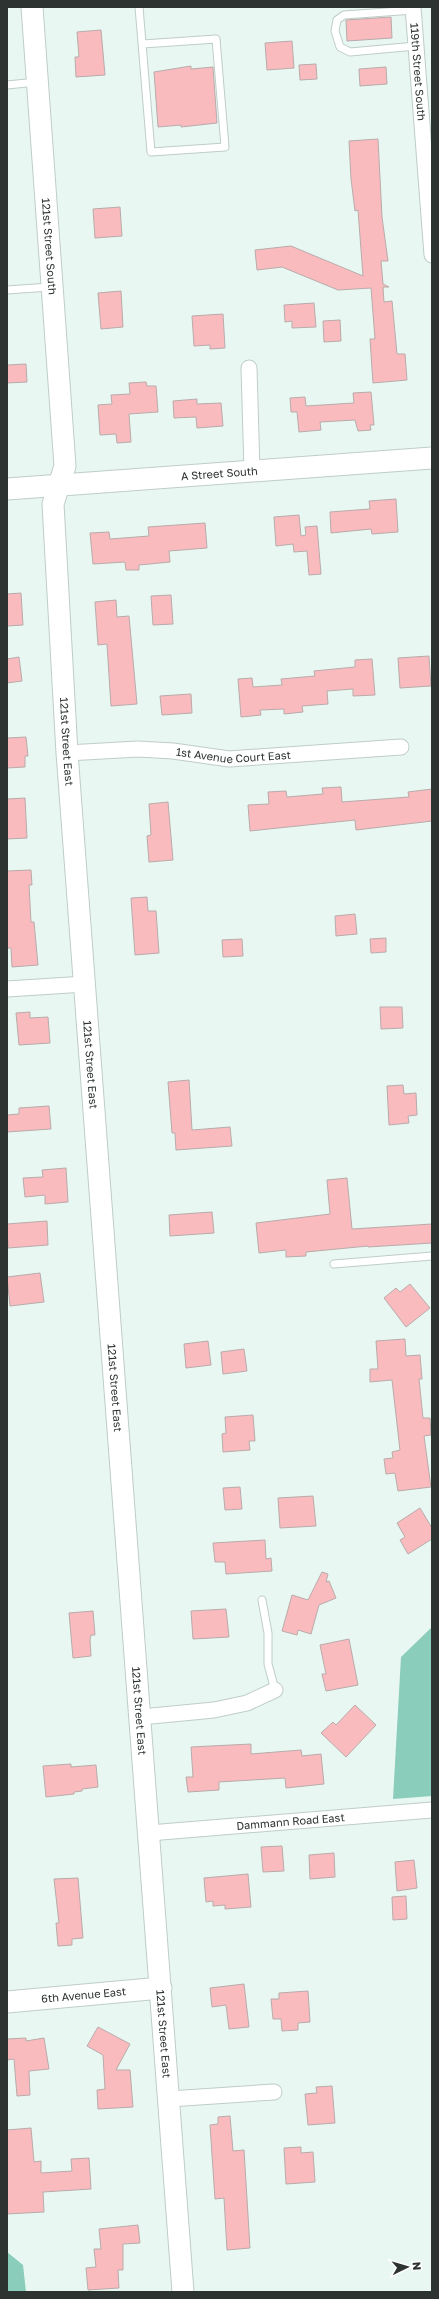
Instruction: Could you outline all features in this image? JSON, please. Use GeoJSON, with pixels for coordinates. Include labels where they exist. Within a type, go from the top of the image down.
{"type":"FeatureCollection","features":[{"type":"Feature","properties":{"kind":"street","name":"121st Street South"},"geometry":{"type":"LineString","coordinates":[[32,7],[65,466],[60,484]]}},
{"type":"Feature","properties":{"kind":"street","name":"119th Street South"},"geometry":{"type":"LineString","coordinates":[[413,8],[432,255]]}},
{"type":"Feature","properties":{"kind":"street"},"geometry":{"type":"LineString","coordinates":[[249,368],[252,470]]}},
{"type":"Feature","properties":{"kind":"street","name":"A Street South"},"geometry":{"type":"LineString","coordinates":[[7,489],[432,458]]}},
{"type":"Feature","properties":{"kind":"street","name":"121st Street East"},"geometry":{"type":"LineString","coordinates":[[60,484],[54,504],[67,754],[141,1717],[183,2292]]}},
{"type":"Feature","properties":{"kind":"street","name":"1st Avenue Court East"},"geometry":{"type":"LineString","coordinates":[[67,754],[138,748],[173,751],[228,759],[401,747]]}},
{"type":"Feature","properties":{"kind":"street"},"geometry":{"type":"LineString","coordinates":[[7,989],[84,984]]}},
{"type":"Feature","properties":{"kind":"street"},"geometry":{"type":"LineString","coordinates":[[141,1717],[214,1710],[247,1703],[275,1690]]}},
{"type":"Feature","properties":{"kind":"street","name":"Dammann Road East"},"geometry":{"type":"LineString","coordinates":[[149,1833],[432,1810]]}},
{"type":"Feature","properties":{"kind":"street","name":"6th Avenue East"},"geometry":{"type":"LineString","coordinates":[[7,2002],[161,1988]]}},
{"type":"Feature","properties":{"kind":"street"},"geometry":{"type":"LineString","coordinates":[[169,2099],[274,2092]]}},
{"type":"Feature","properties":{"kind":"lane"},"geometry":{"type":"LineString","coordinates":[[139,7],[142,44],[151,152],[225,147],[216,39],[142,44]]}},
{"type":"Feature","properties":{"kind":"lane"},"geometry":{"type":"LineString","coordinates":[[413,8],[344,15],[337,20],[335,31],[340,47],[350,52],[416,46]]}},
{"type":"Feature","properties":{"kind":"lane"},"geometry":{"type":"LineString","coordinates":[[7,85],[37,82]]}},
{"type":"Feature","properties":{"kind":"lane"},"geometry":{"type":"LineString","coordinates":[[7,290],[52,287]]}},
{"type":"Feature","properties":{"kind":"lane"},"geometry":{"type":"LineString","coordinates":[[334,1264],[432,1256]]}},
{"type":"Feature","properties":{"kind":"lane"},"geometry":{"type":"LineString","coordinates":[[262,1600],[267,1625],[268,1664],[275,1690]]}},
{"type":"Feature","properties":{"kind":"green space"},"geometry":{"type":"Polygon","coordinates":[[[432,1627],[432,1796],[393,1799],[401,1657],[432,1627]]]}},
{"type":"Feature","properties":{"kind":"green space"},"geometry":{"type":"Polygon","coordinates":[[[7,2252],[23,2265],[26,2292],[7,2292],[7,2252]]]}},
{"type":"Feature","properties":{"kind":"building"},"geometry":{"type":"Polygon","coordinates":[[[391,17],[392,38],[347,41],[346,20],[391,17]]]}},
{"type":"Feature","properties":{"kind":"building"},"geometry":{"type":"Polygon","coordinates":[[[101,30],[105,75],[76,77],[75,57],[79,57],[77,32],[101,30]]]}},
{"type":"Feature","properties":{"kind":"building"},"geometry":{"type":"Polygon","coordinates":[[[292,41],[294,68],[267,70],[265,43],[292,41]]]}},
{"type":"Feature","properties":{"kind":"building"},"geometry":{"type":"Polygon","coordinates":[[[316,64],[317,79],[300,80],[299,65],[316,64]]]}},
{"type":"Feature","properties":{"kind":"building"},"geometry":{"type":"Polygon","coordinates":[[[191,66],[191,69],[213,67],[217,123],[181,127],[181,125],[158,127],[154,72],[191,66]]]}},
{"type":"Feature","properties":{"kind":"building"},"geometry":{"type":"Polygon","coordinates":[[[386,67],[387,84],[360,86],[359,69],[386,67]]]}},
{"type":"Feature","properties":{"kind":"building"},"geometry":{"type":"Polygon","coordinates":[[[378,139],[382,217],[388,261],[381,261],[383,284],[389,287],[383,287],[384,302],[392,301],[397,354],[405,354],[407,380],[373,383],[370,339],[375,339],[371,288],[338,290],[282,267],[257,270],[255,250],[291,246],[363,276],[358,210],[355,211],[351,179],[349,141],[378,139]]]}},
{"type":"Feature","properties":{"kind":"building"},"geometry":{"type":"Polygon","coordinates":[[[120,207],[122,236],[95,238],[93,209],[120,207]]]}},
{"type":"Feature","properties":{"kind":"building"},"geometry":{"type":"Polygon","coordinates":[[[121,291],[123,327],[101,329],[98,293],[121,291]]]}},
{"type":"Feature","properties":{"kind":"building"},"geometry":{"type":"Polygon","coordinates":[[[314,303],[316,327],[292,328],[292,321],[285,322],[284,305],[314,303]]]}},
{"type":"Feature","properties":{"kind":"building"},"geometry":{"type":"Polygon","coordinates":[[[223,314],[225,348],[210,349],[210,345],[194,346],[192,316],[223,314]]]}},
{"type":"Feature","properties":{"kind":"building"},"geometry":{"type":"Polygon","coordinates":[[[340,320],[341,341],[324,342],[323,321],[340,320]]]}},
{"type":"Feature","properties":{"kind":"building"},"geometry":{"type":"Polygon","coordinates":[[[26,364],[27,382],[7,383],[7,365],[26,364]]]}},
{"type":"Feature","properties":{"kind":"building"},"geometry":{"type":"Polygon","coordinates":[[[146,382],[147,386],[156,386],[158,412],[129,414],[131,442],[117,443],[116,434],[100,435],[98,405],[112,404],[111,395],[130,394],[129,383],[146,382]]]}},
{"type":"Feature","properties":{"kind":"building"},"geometry":{"type":"Polygon","coordinates":[[[371,392],[374,425],[370,425],[371,430],[358,431],[355,420],[320,422],[321,430],[299,432],[297,412],[291,412],[290,398],[305,397],[306,406],[354,403],[353,393],[371,392]]]}},
{"type":"Feature","properties":{"kind":"building"},"geometry":{"type":"Polygon","coordinates":[[[197,399],[197,404],[221,403],[223,426],[197,428],[196,417],[174,418],[173,401],[197,399]]]}},
{"type":"Feature","properties":{"kind":"building"},"geometry":{"type":"Polygon","coordinates":[[[396,499],[398,532],[372,534],[371,529],[331,533],[330,512],[370,509],[369,501],[396,499]]]}},
{"type":"Feature","properties":{"kind":"building"},"geometry":{"type":"Polygon","coordinates":[[[299,515],[301,536],[306,535],[305,527],[317,526],[321,574],[309,575],[307,551],[294,552],[293,544],[276,546],[274,517],[299,515]]]}},
{"type":"Feature","properties":{"kind":"building"},"geometry":{"type":"Polygon","coordinates":[[[205,523],[207,548],[169,551],[170,562],[139,565],[139,570],[126,570],[125,562],[93,564],[90,533],[109,532],[110,539],[149,536],[148,527],[205,523]]]}},
{"type":"Feature","properties":{"kind":"building"},"geometry":{"type":"Polygon","coordinates":[[[21,593],[23,625],[7,626],[7,594],[21,593]]]}},
{"type":"Feature","properties":{"kind":"building"},"geometry":{"type":"Polygon","coordinates":[[[171,595],[173,624],[153,625],[151,596],[171,595]]]}},
{"type":"Feature","properties":{"kind":"building"},"geometry":{"type":"Polygon","coordinates":[[[116,600],[117,617],[129,616],[137,704],[111,706],[107,644],[98,645],[95,602],[116,600]]]}},
{"type":"Feature","properties":{"kind":"building"},"geometry":{"type":"Polygon","coordinates":[[[429,656],[431,686],[400,688],[398,658],[429,656]]]}},
{"type":"Feature","properties":{"kind":"building"},"geometry":{"type":"Polygon","coordinates":[[[19,657],[22,681],[7,683],[7,659],[19,657]]]}},
{"type":"Feature","properties":{"kind":"building"},"geometry":{"type":"Polygon","coordinates":[[[372,659],[375,695],[353,696],[353,689],[327,691],[328,704],[302,706],[303,712],[284,714],[284,709],[260,710],[261,715],[241,717],[238,679],[252,678],[253,687],[282,685],[281,679],[315,676],[314,671],[355,667],[355,660],[372,659]]]}},
{"type":"Feature","properties":{"kind":"building"},"geometry":{"type":"Polygon","coordinates":[[[191,694],[192,713],[162,715],[160,696],[191,694]]]}},
{"type":"Feature","properties":{"kind":"building"},"geometry":{"type":"Polygon","coordinates":[[[26,737],[28,756],[25,756],[25,767],[7,768],[7,738],[26,737]]]}},
{"type":"Feature","properties":{"kind":"building"},"geometry":{"type":"Polygon","coordinates":[[[341,787],[342,802],[409,797],[408,792],[432,789],[432,821],[356,830],[355,820],[250,831],[248,805],[269,804],[268,792],[286,791],[287,797],[323,794],[322,788],[341,787]]]}},
{"type":"Feature","properties":{"kind":"building"},"geometry":{"type":"Polygon","coordinates":[[[25,798],[27,838],[7,839],[7,799],[25,798]]]}},
{"type":"Feature","properties":{"kind":"building"},"geometry":{"type":"Polygon","coordinates":[[[168,802],[173,860],[149,862],[147,836],[151,835],[149,804],[168,802]]]}},
{"type":"Feature","properties":{"kind":"building"},"geometry":{"type":"Polygon","coordinates":[[[31,870],[32,885],[29,885],[31,922],[34,922],[38,965],[12,967],[11,948],[7,948],[7,871],[31,870]]]}},
{"type":"Feature","properties":{"kind":"building"},"geometry":{"type":"Polygon","coordinates":[[[147,897],[148,911],[156,911],[159,953],[135,955],[131,898],[147,897]]]}},
{"type":"Feature","properties":{"kind":"building"},"geometry":{"type":"Polygon","coordinates":[[[355,914],[357,934],[336,936],[335,916],[355,914]]]}},
{"type":"Feature","properties":{"kind":"building"},"geometry":{"type":"Polygon","coordinates":[[[386,938],[386,952],[371,953],[370,939],[386,938]]]}},
{"type":"Feature","properties":{"kind":"building"},"geometry":{"type":"Polygon","coordinates":[[[242,939],[243,956],[223,957],[222,940],[242,939]]]}},
{"type":"Feature","properties":{"kind":"building"},"geometry":{"type":"Polygon","coordinates":[[[380,1007],[402,1007],[403,1028],[381,1029],[380,1007]]]}},
{"type":"Feature","properties":{"kind":"building"},"geometry":{"type":"Polygon","coordinates":[[[30,1012],[30,1018],[48,1017],[50,1043],[19,1045],[16,1013],[30,1012]]]}},
{"type":"Feature","properties":{"kind":"building"},"geometry":{"type":"Polygon","coordinates":[[[189,1080],[192,1130],[230,1127],[232,1146],[176,1150],[175,1133],[172,1133],[168,1082],[189,1080]]]}},
{"type":"Feature","properties":{"kind":"building"},"geometry":{"type":"Polygon","coordinates":[[[403,1085],[404,1094],[416,1093],[417,1115],[408,1116],[409,1123],[389,1125],[387,1086],[403,1085]]]}},
{"type":"Feature","properties":{"kind":"building"},"geometry":{"type":"Polygon","coordinates":[[[49,1106],[51,1129],[7,1132],[7,1115],[19,1114],[19,1108],[49,1106]]]}},
{"type":"Feature","properties":{"kind":"building"},"geometry":{"type":"Polygon","coordinates":[[[66,1168],[68,1202],[45,1204],[45,1195],[25,1197],[23,1178],[43,1177],[42,1170],[66,1168]]]}},
{"type":"Feature","properties":{"kind":"building"},"geometry":{"type":"Polygon","coordinates":[[[347,1178],[352,1229],[432,1224],[432,1243],[368,1246],[306,1252],[306,1256],[286,1257],[286,1250],[259,1253],[256,1223],[330,1214],[327,1180],[347,1178]]]}},
{"type":"Feature","properties":{"kind":"building"},"geometry":{"type":"Polygon","coordinates":[[[212,1212],[214,1233],[170,1236],[169,1215],[212,1212]]]}},
{"type":"Feature","properties":{"kind":"building"},"geometry":{"type":"Polygon","coordinates":[[[47,1221],[48,1245],[8,1248],[7,1224],[47,1221]]]}},
{"type":"Feature","properties":{"kind":"building"},"geometry":{"type":"Polygon","coordinates":[[[40,1273],[44,1302],[10,1306],[7,1277],[40,1273]]]}},
{"type":"Feature","properties":{"kind":"building"},"geometry":{"type":"Polygon","coordinates":[[[410,1284],[430,1308],[406,1327],[384,1298],[396,1288],[400,1292],[410,1284]]]}},
{"type":"Feature","properties":{"kind":"building"},"geometry":{"type":"Polygon","coordinates":[[[405,1339],[406,1356],[420,1355],[422,1379],[419,1379],[423,1418],[430,1418],[431,1435],[424,1436],[431,1487],[398,1491],[395,1473],[386,1474],[384,1459],[393,1458],[392,1452],[400,1450],[392,1380],[370,1382],[370,1369],[378,1369],[376,1341],[405,1339]]]}},
{"type":"Feature","properties":{"kind":"building"},"geometry":{"type":"Polygon","coordinates":[[[208,1341],[211,1365],[186,1368],[184,1344],[208,1341]]]}},
{"type":"Feature","properties":{"kind":"building"},"geometry":{"type":"Polygon","coordinates":[[[244,1349],[247,1371],[223,1374],[221,1352],[244,1349]]]}},
{"type":"Feature","properties":{"kind":"building"},"geometry":{"type":"Polygon","coordinates":[[[253,1415],[255,1441],[249,1441],[250,1450],[223,1452],[222,1434],[226,1433],[225,1417],[253,1415]]]}},
{"type":"Feature","properties":{"kind":"building"},"geometry":{"type":"Polygon","coordinates":[[[240,1487],[242,1509],[225,1510],[223,1488],[240,1487]]]}},
{"type":"Feature","properties":{"kind":"building"},"geometry":{"type":"Polygon","coordinates":[[[313,1496],[316,1526],[280,1528],[278,1498],[313,1496]]]}},
{"type":"Feature","properties":{"kind":"building"},"geometry":{"type":"Polygon","coordinates":[[[420,1508],[432,1528],[432,1539],[408,1554],[400,1540],[405,1537],[397,1523],[420,1508]]]}},
{"type":"Feature","properties":{"kind":"building"},"geometry":{"type":"Polygon","coordinates":[[[265,1540],[266,1559],[271,1558],[272,1571],[226,1574],[225,1562],[215,1562],[213,1543],[265,1540]]]}},
{"type":"Feature","properties":{"kind":"building"},"geometry":{"type":"Polygon","coordinates":[[[322,1572],[328,1574],[326,1582],[329,1581],[336,1598],[319,1605],[311,1634],[298,1630],[297,1635],[282,1631],[292,1595],[308,1600],[322,1572]]]}},
{"type":"Feature","properties":{"kind":"building"},"geometry":{"type":"Polygon","coordinates":[[[226,1609],[229,1637],[193,1639],[191,1611],[226,1609]]]}},
{"type":"Feature","properties":{"kind":"building"},"geometry":{"type":"Polygon","coordinates":[[[93,1611],[95,1635],[91,1635],[90,1640],[91,1656],[73,1658],[69,1613],[93,1611]]]}},
{"type":"Feature","properties":{"kind":"building"},"geometry":{"type":"Polygon","coordinates":[[[349,1639],[358,1685],[326,1691],[322,1674],[326,1674],[320,1645],[349,1639]]]}},
{"type":"Feature","properties":{"kind":"building"},"geometry":{"type":"Polygon","coordinates":[[[355,1705],[376,1725],[346,1757],[321,1733],[333,1722],[336,1725],[355,1705]]]}},
{"type":"Feature","properties":{"kind":"building"},"geometry":{"type":"Polygon","coordinates":[[[251,1744],[251,1754],[301,1750],[302,1756],[321,1754],[324,1784],[286,1788],[285,1778],[219,1782],[219,1790],[188,1792],[186,1777],[193,1777],[191,1747],[251,1744]]]}},
{"type":"Feature","properties":{"kind":"building"},"geometry":{"type":"Polygon","coordinates":[[[71,1764],[71,1767],[96,1765],[98,1787],[82,1789],[82,1791],[74,1792],[74,1794],[46,1797],[43,1766],[71,1764]]]}},
{"type":"Feature","properties":{"kind":"building"},"geometry":{"type":"Polygon","coordinates":[[[282,1846],[284,1871],[263,1872],[261,1847],[282,1846]]]}},
{"type":"Feature","properties":{"kind":"building"},"geometry":{"type":"Polygon","coordinates":[[[334,1853],[335,1877],[310,1879],[309,1855],[334,1853]]]}},
{"type":"Feature","properties":{"kind":"building"},"geometry":{"type":"Polygon","coordinates":[[[414,1860],[417,1888],[397,1891],[395,1862],[414,1860]]]}},
{"type":"Feature","properties":{"kind":"building"},"geometry":{"type":"Polygon","coordinates":[[[248,1874],[251,1907],[225,1909],[225,1905],[213,1906],[213,1901],[206,1902],[204,1878],[248,1874]]]}},
{"type":"Feature","properties":{"kind":"building"},"geometry":{"type":"Polygon","coordinates":[[[78,1878],[83,1938],[72,1939],[72,1945],[58,1946],[56,1923],[59,1923],[54,1879],[78,1878]]]}},
{"type":"Feature","properties":{"kind":"building"},"geometry":{"type":"Polygon","coordinates":[[[406,1896],[407,1919],[393,1920],[392,1897],[406,1896]]]}},
{"type":"Feature","properties":{"kind":"building"},"geometry":{"type":"Polygon","coordinates":[[[244,1984],[249,2027],[229,2029],[226,2005],[212,2007],[210,1988],[244,1984]]]}},
{"type":"Feature","properties":{"kind":"building"},"geometry":{"type":"Polygon","coordinates":[[[308,1991],[310,2022],[298,2023],[298,2030],[282,2031],[281,2019],[273,2019],[271,1999],[279,1999],[279,1993],[308,1991]]]}},
{"type":"Feature","properties":{"kind":"building"},"geometry":{"type":"Polygon","coordinates":[[[98,2027],[130,2044],[116,2070],[130,2070],[133,2107],[98,2109],[97,2090],[105,2089],[103,2055],[87,2046],[98,2027]]]}},
{"type":"Feature","properties":{"kind":"building"},"geometry":{"type":"Polygon","coordinates":[[[26,2038],[26,2041],[44,2038],[49,2069],[29,2071],[30,2095],[17,2096],[14,2059],[7,2060],[7,2039],[26,2038]]]}},
{"type":"Feature","properties":{"kind":"building"},"geometry":{"type":"Polygon","coordinates":[[[332,2086],[335,2123],[308,2125],[305,2094],[317,2093],[316,2087],[332,2086]]]}},
{"type":"Feature","properties":{"kind":"building"},"geometry":{"type":"Polygon","coordinates":[[[230,2116],[233,2151],[244,2150],[250,2248],[227,2250],[224,2198],[215,2199],[210,2125],[218,2124],[218,2117],[230,2116]]]}},
{"type":"Feature","properties":{"kind":"building"},"geometry":{"type":"Polygon","coordinates":[[[31,2128],[34,2162],[41,2161],[41,2173],[72,2171],[71,2159],[89,2158],[91,2189],[43,2192],[44,2212],[7,2214],[7,2130],[31,2128]]]}},
{"type":"Feature","properties":{"kind":"building"},"geometry":{"type":"Polygon","coordinates":[[[301,2147],[301,2153],[313,2152],[315,2182],[286,2184],[284,2148],[301,2147]]]}},
{"type":"Feature","properties":{"kind":"building"},"geometry":{"type":"Polygon","coordinates":[[[138,2225],[140,2243],[123,2244],[123,2270],[118,2270],[119,2288],[88,2290],[86,2268],[96,2267],[94,2249],[101,2249],[99,2229],[138,2225]]]}}]}
